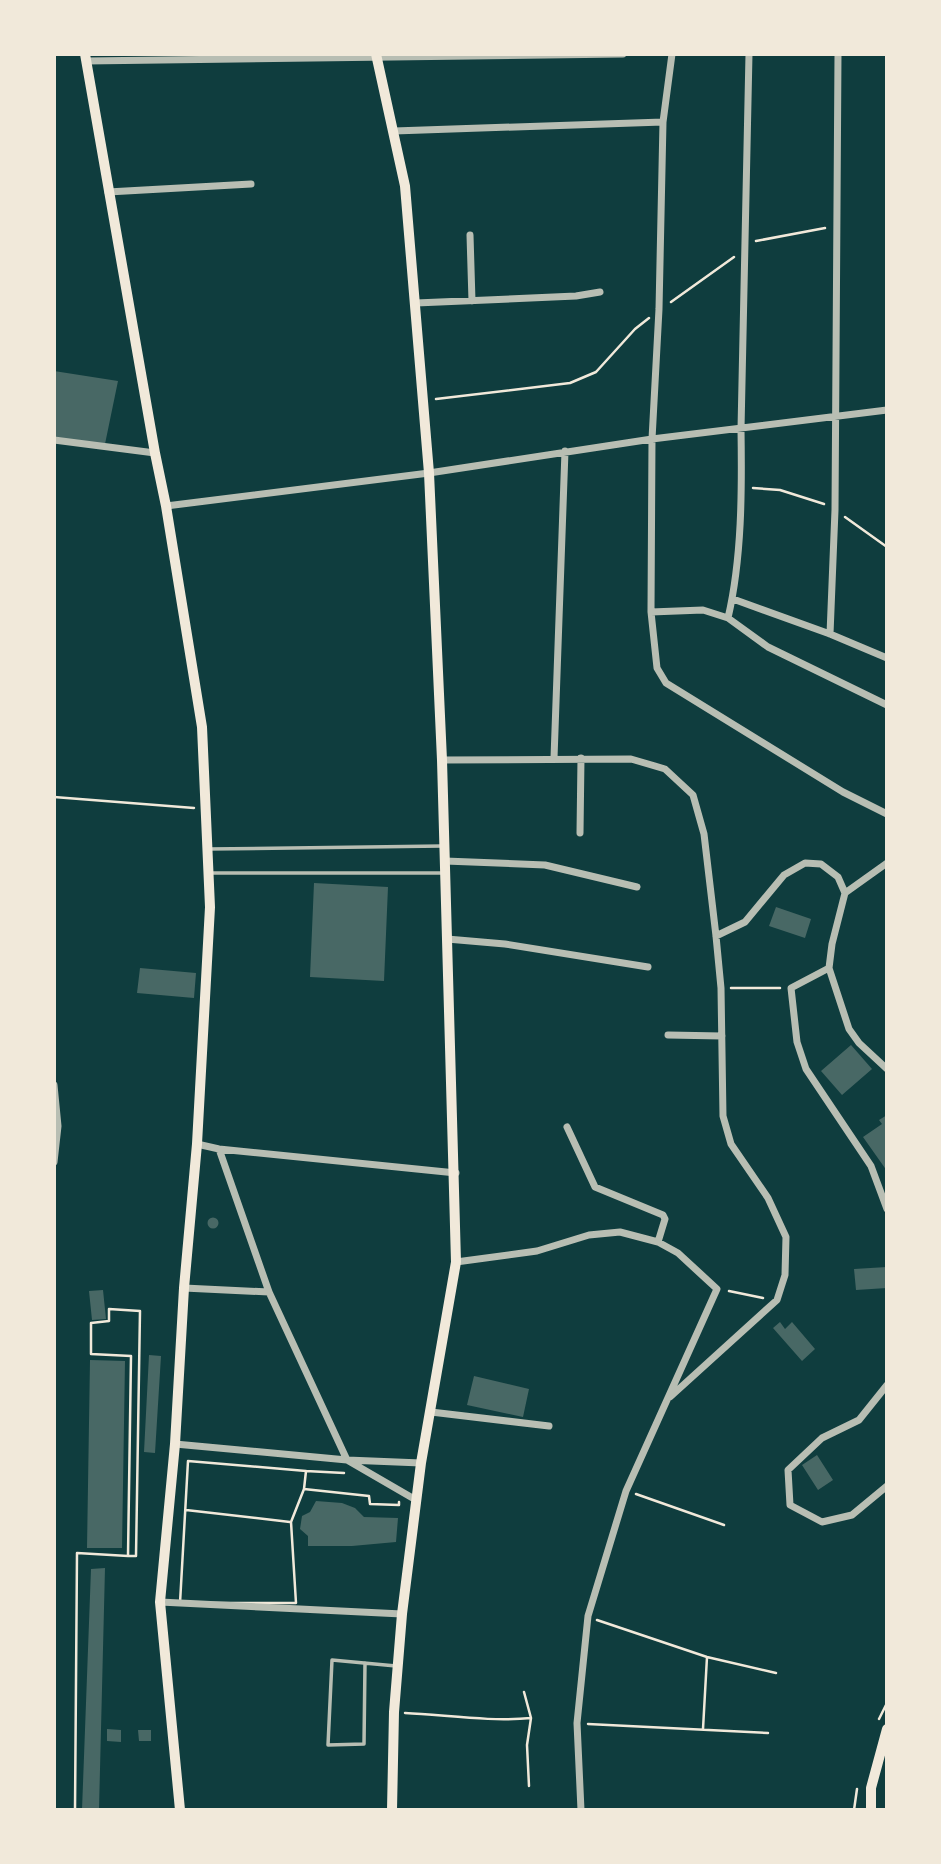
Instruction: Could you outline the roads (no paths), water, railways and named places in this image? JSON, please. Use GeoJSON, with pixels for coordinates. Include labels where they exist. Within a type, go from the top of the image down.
{"type":"FeatureCollection","features":[{"type":"Feature","properties":{"kind":"main road"},"geometry":{"type":"LineString","coordinates":[[376,56],[405,186],[429,473],[442,760],[457,1262],[421,1463],[402,1614],[394,1712],[392,1810]]}},
{"type":"Feature","properties":{"kind":"main road"},"geometry":{"type":"LineString","coordinates":[[85,58],[166,506],[202,727],[210,907],[197,1144],[184,1288],[175,1444],[160,1602],[180,1810]]}},
{"type":"Feature","properties":{"kind":"main road"},"geometry":{"type":"LineString","coordinates":[[871,1810],[871,1788],[887,1729]]}},
{"type":"Feature","properties":{"kind":"street"},"geometry":{"type":"LineString","coordinates":[[85,58],[623,54]]}},
{"type":"Feature","properties":{"kind":"street"},"geometry":{"type":"LineString","coordinates":[[672,54],[663,122],[659,309],[652,439],[651,612],[657,668],[666,683],[843,792],[887,814]]}},
{"type":"Feature","properties":{"kind":"street"},"geometry":{"type":"LineString","coordinates":[[728,618],[733,599],[742,486],[750,54]]}},
{"type":"Feature","properties":{"kind":"street"},"geometry":{"type":"LineString","coordinates":[[830,634],[835,510],[838,54]]}},
{"type":"Feature","properties":{"kind":"street"},"geometry":{"type":"LineString","coordinates":[[394,131],[663,122]]}},
{"type":"Feature","properties":{"kind":"street"},"geometry":{"type":"LineString","coordinates":[[108,192],[251,184]]}},
{"type":"Feature","properties":{"kind":"street"},"geometry":{"type":"LineString","coordinates":[[470,235],[472,301]]}},
{"type":"Feature","properties":{"kind":"street"},"geometry":{"type":"LineString","coordinates":[[416,303],[576,296],[600,292]]}},
{"type":"Feature","properties":{"kind":"street"},"geometry":{"type":"LineString","coordinates":[[166,506],[429,473],[652,439],[887,410]]}},
{"type":"Feature","properties":{"kind":"street"},"geometry":{"type":"LineString","coordinates":[[54,440],[155,453]]}},
{"type":"Feature","properties":{"kind":"street"},"geometry":{"type":"LineString","coordinates":[[554,758],[565,451]]}},
{"type":"Feature","properties":{"kind":"street"},"geometry":{"type":"LineString","coordinates":[[733,599],[887,658]]}},
{"type":"Feature","properties":{"kind":"street"},"geometry":{"type":"LineString","coordinates":[[651,612],[704,610],[728,618],[768,648],[887,705]]}},
{"type":"Feature","properties":{"kind":"street"},"geometry":{"type":"LineString","coordinates":[[580,833],[581,758]]}},
{"type":"Feature","properties":{"kind":"street"},"geometry":{"type":"LineString","coordinates":[[442,760],[631,759],[665,769],[693,795],[704,834],[721,988],[723,1116],[731,1144],[768,1198],[786,1237],[785,1275],[777,1300],[670,1397]]}},
{"type":"Feature","properties":{"kind":"street"},"geometry":{"type":"LineString","coordinates":[[445,861],[545,865],[637,887]]}},
{"type":"Feature","properties":{"kind":"street"},"geometry":{"type":"LineString","coordinates":[[716,936],[745,922],[784,875],[805,863],[821,864],[838,877],[845,893],[829,968],[849,1029],[859,1043],[887,1069]]}},
{"type":"Feature","properties":{"kind":"street"},"geometry":{"type":"LineString","coordinates":[[845,893],[887,863]]}},
{"type":"Feature","properties":{"kind":"street"},"geometry":{"type":"LineString","coordinates":[[447,939],[505,944],[648,967]]}},
{"type":"Feature","properties":{"kind":"street"},"geometry":{"type":"LineString","coordinates":[[829,968],[791,988],[797,1042],[806,1069],[871,1166],[887,1209]]}},
{"type":"Feature","properties":{"kind":"street"},"geometry":{"type":"LineString","coordinates":[[668,1035],[722,1036]]}},
{"type":"Feature","properties":{"kind":"street"},"geometry":{"type":"LineString","coordinates":[[54,1085],[58,1126],[54,1162]]}},
{"type":"Feature","properties":{"kind":"street"},"geometry":{"type":"LineString","coordinates":[[567,1127],[595,1187],[663,1215],[658,1242]]}},
{"type":"Feature","properties":{"kind":"street"},"geometry":{"type":"LineString","coordinates":[[197,1144],[219,1149],[456,1173]]}},
{"type":"Feature","properties":{"kind":"street"},"geometry":{"type":"LineString","coordinates":[[219,1149],[269,1292],[347,1460],[416,1500]]}},
{"type":"Feature","properties":{"kind":"street"},"geometry":{"type":"LineString","coordinates":[[457,1262],[537,1251],[589,1235],[620,1233],[658,1242],[678,1253],[717,1289],[626,1491],[588,1616],[578,1723],[581,1810]]}},
{"type":"Feature","properties":{"kind":"street"},"geometry":{"type":"LineString","coordinates":[[184,1288],[269,1292]]}},
{"type":"Feature","properties":{"kind":"street"},"geometry":{"type":"LineString","coordinates":[[887,1385],[859,1420],[822,1438],[788,1470],[790,1504],[822,1522],[852,1515],[887,1486]]}},
{"type":"Feature","properties":{"kind":"street"},"geometry":{"type":"LineString","coordinates":[[431,1412],[549,1426]]}},
{"type":"Feature","properties":{"kind":"street"},"geometry":{"type":"LineString","coordinates":[[175,1444],[347,1460],[421,1463]]}},
{"type":"Feature","properties":{"kind":"street"},"geometry":{"type":"LineString","coordinates":[[160,1602],[402,1614]]}},
{"type":"Feature","properties":{"kind":"lane"},"geometry":{"type":"LineString","coordinates":[[208,849],[444,846]]}},
{"type":"Feature","properties":{"kind":"lane"},"geometry":{"type":"LineString","coordinates":[[209,873],[446,873]]}},
{"type":"Feature","properties":{"kind":"lane"},"geometry":{"type":"LineString","coordinates":[[365,1663],[364,1744],[328,1745],[332,1660],[365,1663],[398,1666]]}}]}
